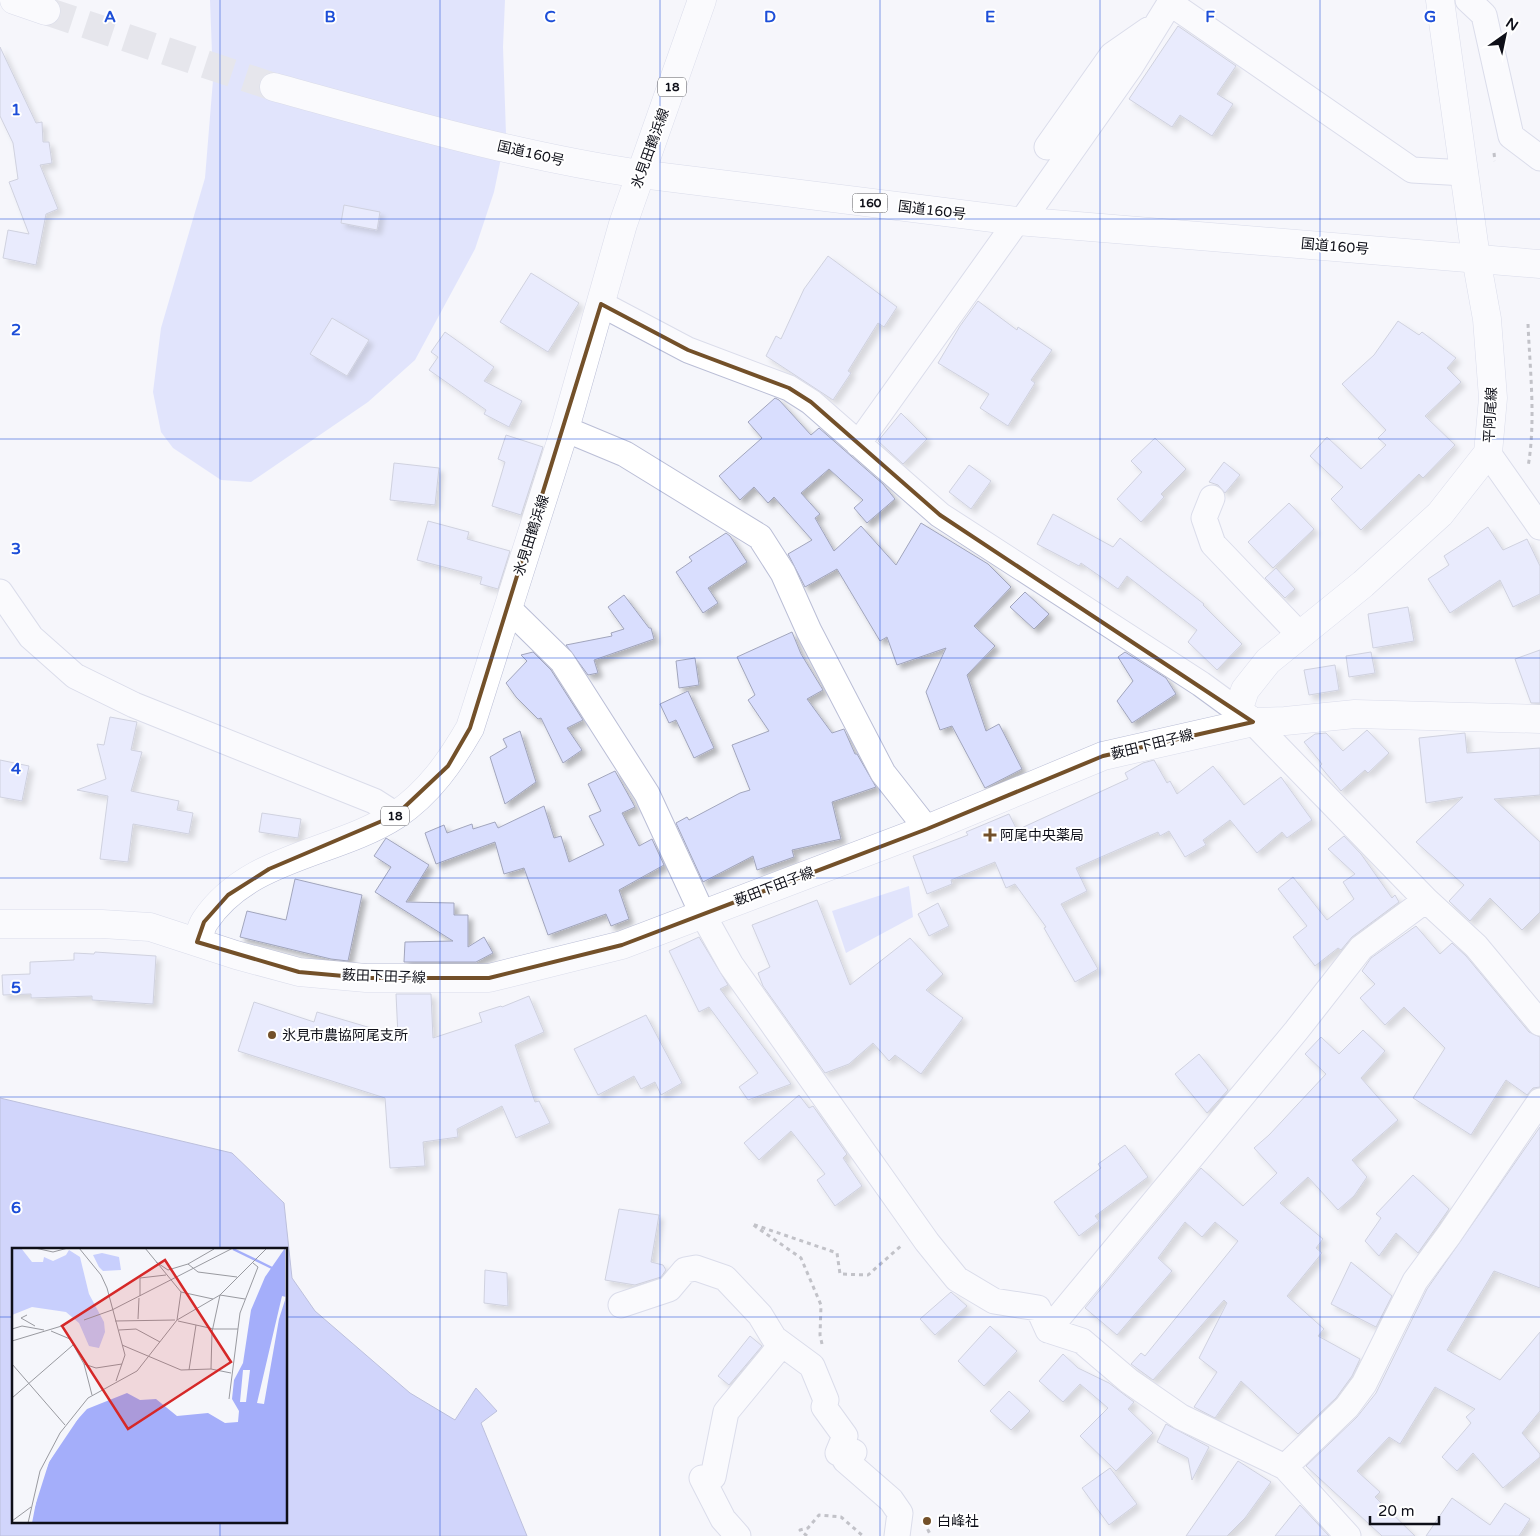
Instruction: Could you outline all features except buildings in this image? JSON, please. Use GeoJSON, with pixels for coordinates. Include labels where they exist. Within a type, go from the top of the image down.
{"type":"FeatureCollection","features":[{"type":"Feature","properties":{"kind":"main road"},"geometry":{"type":"LineString","coordinates":[[14,0],[46,12]]}},
{"type":"Feature","properties":{"kind":"main road","name":"氷見田鶴浜線"},"geometry":{"type":"LineString","coordinates":[[197,942],[204,922],[228,895],[269,869],[366,830],[396,815],[416,799],[448,766],[470,728],[565,429],[640,174],[702,0]]}},
{"type":"Feature","properties":{"kind":"main road","name":"平阿尾線"},"geometry":{"type":"LineString","coordinates":[[1246,716],[1246,690],[1268,661],[1363,584],[1440,514],[1488,453],[1493,398],[1487,319],[1476,258],[1440,0]]}},
{"type":"Feature","properties":{"kind":"main road","name":"国道160号"},"geometry":{"type":"LineString","coordinates":[[274,87],[436,132],[591,167],[640,174],[1020,221],[1540,264]]}},
{"type":"Feature","properties":{"kind":"main road","name":"薮田下田子線"},"geometry":{"type":"LineString","coordinates":[[0,924],[102,924],[150,927],[299,972],[366,978],[489,978],[622,945],[927,829],[1103,756],[1246,716],[1285,721],[1355,714],[1540,719]]}},
{"type":"Feature","properties":{"kind":"street"},"geometry":{"type":"LineString","coordinates":[[1468,0],[1484,15],[1510,136],[1540,158]]}},
{"type":"Feature","properties":{"kind":"street"},"geometry":{"type":"LineString","coordinates":[[858,444],[1131,66],[1170,4],[1412,170],[1465,173]]}},
{"type":"Feature","properties":{"kind":"street"},"geometry":{"type":"LineString","coordinates":[[1047,147],[1112,55],[1157,24]]}},
{"type":"Feature","properties":{"kind":"street"},"geometry":{"type":"LineString","coordinates":[[905,378],[898,360],[969,259]]}},
{"type":"Feature","properties":{"kind":"street"},"geometry":{"type":"LineString","coordinates":[[601,304],[688,350],[789,388],[811,402],[940,515],[1202,684],[1246,716],[1426,900],[1476,946],[1540,1023]]}},
{"type":"Feature","properties":{"kind":"street"},"geometry":{"type":"LineString","coordinates":[[565,429],[625,454],[760,537],[784,573],[808,630],[883,773],[927,829]]}},
{"type":"Feature","properties":{"kind":"street"},"geometry":{"type":"LineString","coordinates":[[1488,453],[1540,528]]}},
{"type":"Feature","properties":{"kind":"street"},"geometry":{"type":"LineString","coordinates":[[1212,498],[1204,518],[1213,544],[1300,635]]}},
{"type":"Feature","properties":{"kind":"street"},"geometry":{"type":"LineString","coordinates":[[0,592],[31,637],[75,676],[142,708],[374,801],[396,815]]}},
{"type":"Feature","properties":{"kind":"street"},"geometry":{"type":"LineString","coordinates":[[508,608],[562,661],[646,794],[702,913],[731,965],[927,1242],[957,1279],[994,1301],[1038,1308],[1048,1330],[1082,1341],[1129,1381],[1181,1417],[1285,1467],[1348,1536]]}},
{"type":"Feature","properties":{"kind":"street"},"geometry":{"type":"LineString","coordinates":[[1048,1330],[1296,1031],[1361,948],[1426,900]]}},
{"type":"Feature","properties":{"kind":"street"},"geometry":{"type":"LineString","coordinates":[[1285,1467],[1353,1399],[1364,1384],[1416,1281],[1540,1101]]}},
{"type":"Feature","properties":{"kind":"street"},"geometry":{"type":"LineString","coordinates":[[621,1304],[669,1289],[685,1270],[696,1268],[725,1278],[760,1314],[774,1338],[812,1366],[826,1400],[824,1407],[845,1436],[838,1452],[854,1452],[845,1460],[891,1500],[900,1513],[897,1536]]}},
{"type":"Feature","properties":{"kind":"street"},"geometry":{"type":"LineString","coordinates":[[738,1536],[722,1519],[702,1478],[713,1477],[726,1412],[782,1344]]}},
{"type":"Feature","properties":{"kind":"path"},"geometry":{"type":"LineString","coordinates":[[1522,502],[1531,450],[1532,390],[1528,324]]}},
{"type":"Feature","properties":{"kind":"path"},"geometry":{"type":"LineString","coordinates":[[824,1354],[820,1334],[821,1305],[801,1258],[752,1224],[836,1253],[840,1274],[868,1275],[902,1245],[927,1242]]}},
{"type":"Feature","properties":{"kind":"path"},"geometry":{"type":"LineString","coordinates":[[807,1536],[800,1530],[808,1528],[819,1516],[841,1516],[863,1536]]}},
{"type":"Feature","properties":{"kind":"path"},"geometry":{"type":"LineString","coordinates":[[923,1518],[931,1536]]}},
{"type":"Feature","properties":{"kind":"highlighted area"},"geometry":{"type":"Polygon","coordinates":[[[601,304],[688,350],[789,388],[811,402],[940,515],[1253,722],[1103,756],[927,829],[622,945],[489,978],[366,978],[299,972],[197,942],[204,922],[228,895],[269,869],[396,815],[448,766],[470,728],[601,304]]]}},
{"type":"Feature","properties":{"kind":"shaded area"},"geometry":{"type":"Polygon","coordinates":[[[210,0],[505,0],[503,47],[506,134],[494,192],[475,249],[415,360],[368,402],[251,482],[221,480],[173,448],[161,432],[153,392],[161,328],[205,178],[213,80],[210,0]]]}},
{"type":"Feature","properties":{"kind":"shaded area"},"geometry":{"type":"Polygon","coordinates":[[[909,886],[913,917],[846,953],[832,911],[909,886]]]}},
{"type":"Feature","properties":{"kind":"water"},"geometry":{"type":"Polygon","coordinates":[[[0,1098],[232,1153],[284,1203],[292,1278],[315,1311],[410,1393],[455,1420],[476,1388],[497,1411],[481,1423],[527,1536],[0,1536],[0,1098]]]}},
{"type":"Feature","properties":{"kind":"tunnel"},"geometry":{"type":"LineString","coordinates":[[46,11],[274,87]]}},
{"type":"Feature","properties":{"kind":"place","name":"阿尾中央薬局"},"geometry":{"type":"Point","coordinates":[990,835]}},
{"type":"Feature","properties":{"kind":"place","name":"氷見市農協阿尾支所"},"geometry":{"type":"Point","coordinates":[272,1035]}},
{"type":"Feature","properties":{"kind":"place","name":"白峰社"},"geometry":{"type":"Point","coordinates":[927,1521]}}]}
